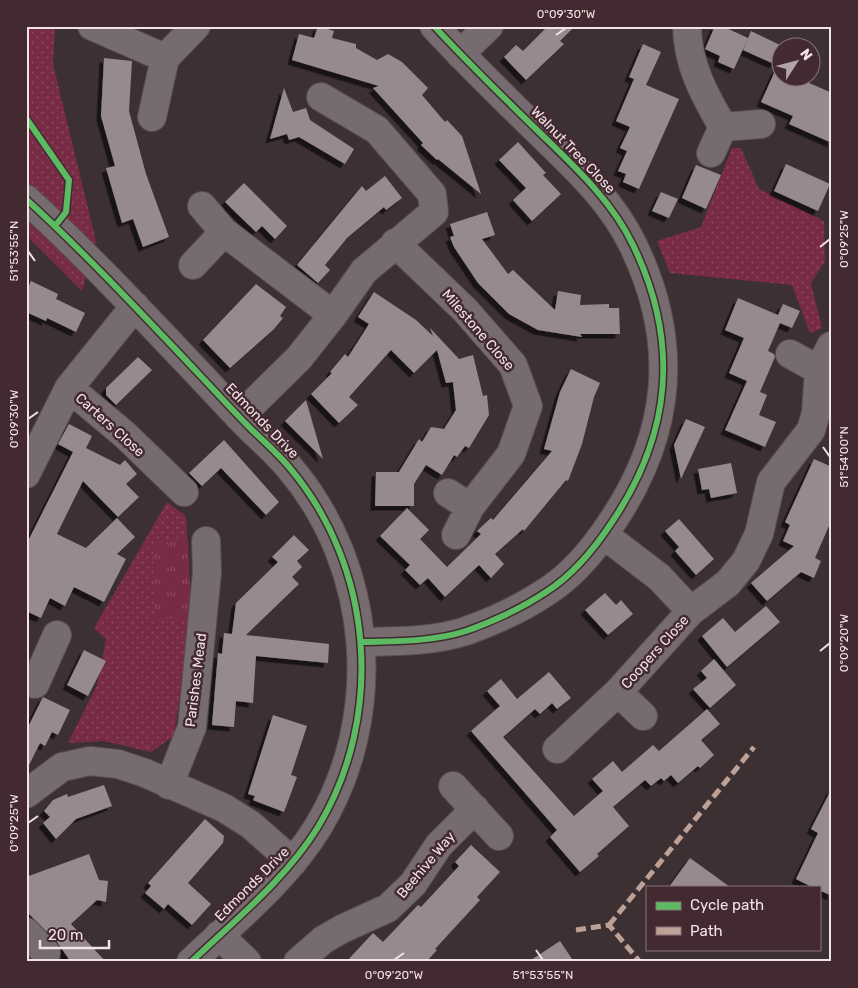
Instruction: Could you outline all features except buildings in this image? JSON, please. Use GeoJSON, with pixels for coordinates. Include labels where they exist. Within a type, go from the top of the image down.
{"type":"FeatureCollection","features":[{"type":"Feature","properties":{"kind":"street"},"geometry":{"type":"LineString","coordinates":[[92,26],[165,58]]}},
{"type":"Feature","properties":{"kind":"street"},"geometry":{"type":"LineString","coordinates":[[152,117],[165,58],[196,26]]}},
{"type":"Feature","properties":{"kind":"street","name":"Walnut Tree Close"},"geometry":{"type":"LineString","coordinates":[[361,642],[419,641],[466,631],[520,608],[547,592],[566,577],[604,535],[631,494],[642,473],[657,425],[663,376],[660,326],[655,302],[633,245],[619,219],[581,173],[434,26]]}},
{"type":"Feature","properties":{"kind":"street"},"geometry":{"type":"LineString","coordinates":[[460,54],[489,26]]}},
{"type":"Feature","properties":{"kind":"street"},"geometry":{"type":"LineString","coordinates":[[687,26],[692,63],[709,102],[724,127]]}},
{"type":"Feature","properties":{"kind":"street"},"geometry":{"type":"LineString","coordinates":[[239,417],[299,358],[333,315],[364,270],[434,212],[432,194],[377,130],[321,97]]}},
{"type":"Feature","properties":{"kind":"street"},"geometry":{"type":"LineString","coordinates":[[724,127],[761,124]]}},
{"type":"Feature","properties":{"kind":"street"},"geometry":{"type":"LineString","coordinates":[[711,153],[724,127]]}},
{"type":"Feature","properties":{"kind":"street","name":"Edmonds Drive"},"geometry":{"type":"LineString","coordinates":[[26,199],[136,306],[239,417],[290,468],[311,498],[339,548],[354,593],[361,642],[362,687],[346,768],[331,803],[293,862],[191,962]]}},
{"type":"Feature","properties":{"kind":"street"},"geometry":{"type":"LineString","coordinates":[[202,206],[224,232],[333,315]]}},
{"type":"Feature","properties":{"kind":"street"},"geometry":{"type":"LineString","coordinates":[[193,265],[224,232]]}},
{"type":"Feature","properties":{"kind":"street","name":"Milestone Close"},"geometry":{"type":"LineString","coordinates":[[395,243],[465,310],[513,366],[528,406],[511,454],[459,500],[456,535]]}},
{"type":"Feature","properties":{"kind":"street","name":"Carters Close"},"geometry":{"type":"LineString","coordinates":[[26,474],[32,446],[69,388],[136,306]]}},
{"type":"Feature","properties":{"kind":"street","name":"Coopers Close"},"geometry":{"type":"LineString","coordinates":[[557,749],[618,692],[692,611],[728,583],[753,550],[770,482],[807,438],[815,421],[825,358],[790,354]]}},
{"type":"Feature","properties":{"kind":"street","name":"Carters Close"},"geometry":{"type":"LineString","coordinates":[[69,388],[125,435],[160,454],[184,492]]}},
{"type":"Feature","properties":{"kind":"street","name":"Coopers Close"},"geometry":{"type":"LineString","coordinates":[[604,535],[659,577],[692,611]]}},
{"type":"Feature","properties":{"kind":"street","name":"Parishes Mead"},"geometry":{"type":"LineString","coordinates":[[169,785],[192,727],[219,571],[206,541]]}},
{"type":"Feature","properties":{"kind":"street"},"geometry":{"type":"LineString","coordinates":[[36,666],[57,635]]}},
{"type":"Feature","properties":{"kind":"street","name":"Coopers Close"},"geometry":{"type":"LineString","coordinates":[[618,692],[643,716]]}},
{"type":"Feature","properties":{"kind":"street"},"geometry":{"type":"LineString","coordinates":[[26,794],[62,768],[90,761],[118,764],[145,773],[235,814],[251,825],[293,862]]}},
{"type":"Feature","properties":{"kind":"street"},"geometry":{"type":"LineString","coordinates":[[453,786],[500,836]]}},
{"type":"Feature","properties":{"kind":"street","name":"Beehive Way"},"geometry":{"type":"LineString","coordinates":[[298,962],[322,940],[342,928],[388,908],[413,884],[439,845],[476,809]]}},
{"type":"Feature","properties":{"kind":"street"},"geometry":{"type":"LineString","coordinates":[[219,935],[247,962]]}},
{"type":"Feature","properties":{"kind":"green space"},"geometry":{"type":"Polygon","coordinates":[[[26,26],[55,26],[53,64],[96,241],[94,251],[26,185],[26,26]]]}},
{"type":"Feature","properties":{"kind":"green space"},"geometry":{"type":"Polygon","coordinates":[[[732,148],[741,148],[759,189],[824,221],[825,261],[811,283],[822,328],[810,333],[792,285],[670,273],[657,241],[701,227],[732,148]]]}},
{"type":"Feature","properties":{"kind":"green space"},"geometry":{"type":"Polygon","coordinates":[[[26,217],[86,277],[82,291],[26,235],[26,217]]]}},
{"type":"Feature","properties":{"kind":"green space"},"geometry":{"type":"Polygon","coordinates":[[[167,502],[186,516],[191,618],[174,736],[151,752],[104,741],[68,743],[97,685],[106,639],[94,628],[167,502]]]}},
{"type":"Feature","properties":{"kind":"green space"},"geometry":{"type":"Polygon","coordinates":[[[188,540],[191,618],[154,619],[153,543],[188,540]]]}},
{"type":"Feature","properties":{"kind":"marked path"},"geometry":{"type":"LineString","coordinates":[[609,925],[754,747]]}},
{"type":"Feature","properties":{"kind":"marked path"},"geometry":{"type":"LineString","coordinates":[[576,930],[609,925],[640,962]]}},
{"type":"Feature","properties":{"kind":"cycle path"},"geometry":{"type":"LineString","coordinates":[[361,642],[427,639],[466,631],[518,609],[565,578],[598,542],[632,489],[647,455],[657,421],[663,386],[663,352],[658,317],[648,281],[633,245],[615,214],[592,185],[434,26]]}},
{"type":"Feature","properties":{"kind":"cycle path"},"geometry":{"type":"LineString","coordinates":[[26,118],[69,180],[66,212],[55,226]]}},
{"type":"Feature","properties":{"kind":"cycle path"},"geometry":{"type":"LineString","coordinates":[[26,199],[113,284],[289,467],[317,507],[339,550],[353,596],[361,643],[361,691],[354,738],[339,784],[318,827],[291,864],[259,898],[191,962]]}}]}
